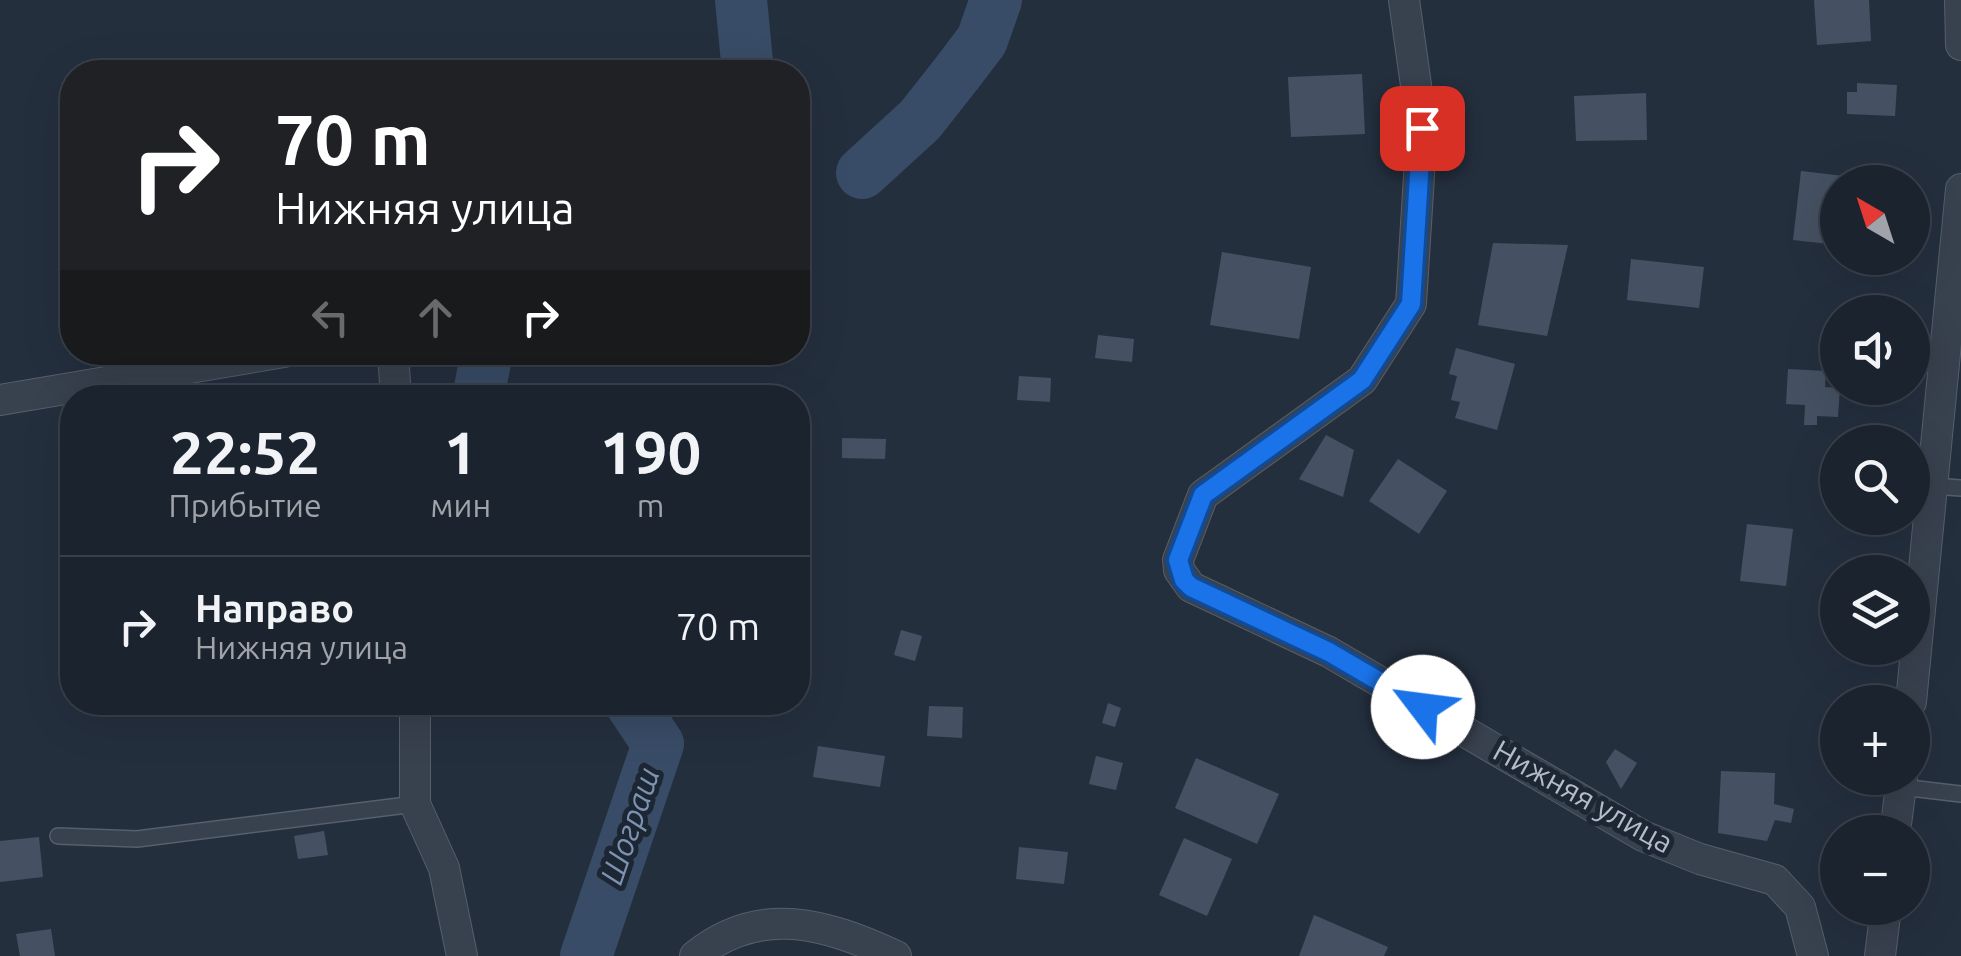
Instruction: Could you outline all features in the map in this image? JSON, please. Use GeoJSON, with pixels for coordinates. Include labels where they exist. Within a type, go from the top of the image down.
{"type":"FeatureCollection","features":[{"type":"Feature","properties":{"kind":"street","name":"Нижняя улица"},"geometry":{"type":"LineString","coordinates":[[1404,0],[1422,128],[1411,304],[1362,380],[1203,495],[1180,550],[1180,570],[1191,587],[1329,652],[1643,836],[1700,859],[1776,880],[1800,908],[1813,956]]}},
{"type":"Feature","properties":{"kind":"street"},"geometry":{"type":"LineString","coordinates":[[1960,0],[1961,45]]}},
{"type":"Feature","properties":{"kind":"street"},"geometry":{"type":"LineString","coordinates":[[1915,685],[1947,487],[1961,189]]}},
{"type":"Feature","properties":{"kind":"street"},"geometry":{"type":"LineString","coordinates":[[89,385],[207,365]]}},
{"type":"Feature","properties":{"kind":"street"},"geometry":{"type":"LineString","coordinates":[[0,400],[60,390]]}},
{"type":"Feature","properties":{"kind":"street"},"geometry":{"type":"LineString","coordinates":[[415,715],[415,804],[444,868],[462,956]]}},
{"type":"Feature","properties":{"kind":"street"},"geometry":{"type":"LineString","coordinates":[[695,956],[708,946],[762,922],[816,926],[896,956]]}},
{"type":"Feature","properties":{"kind":"street"},"geometry":{"type":"LineString","coordinates":[[1880,956],[1884,925]]}},
{"type":"Feature","properties":{"kind":"lane"},"geometry":{"type":"LineString","coordinates":[[1930,788],[1961,794]]}},
{"type":"Feature","properties":{"kind":"lane"},"geometry":{"type":"LineString","coordinates":[[58,836],[137,839],[415,804]]}},
{"type":"Feature","properties":{"kind":"building"},"geometry":{"type":"Polygon","coordinates":[[[1814,0],[1869,0],[1871,41],[1817,45],[1814,0]]]}},
{"type":"Feature","properties":{"kind":"building"},"geometry":{"type":"Polygon","coordinates":[[[1362,74],[1365,134],[1291,137],[1288,77],[1362,74]]]}},
{"type":"Feature","properties":{"kind":"building"},"geometry":{"type":"Polygon","coordinates":[[[1857,83],[1897,85],[1895,116],[1847,114],[1847,92],[1857,92],[1857,83]]]}},
{"type":"Feature","properties":{"kind":"building"},"geometry":{"type":"Polygon","coordinates":[[[1646,93],[1647,140],[1576,141],[1574,96],[1646,93]]]}},
{"type":"Feature","properties":{"kind":"building"},"geometry":{"type":"Polygon","coordinates":[[[1801,171],[1820,173],[1820,243],[1793,240],[1801,171]]]}},
{"type":"Feature","properties":{"kind":"building"},"geometry":{"type":"Polygon","coordinates":[[[1493,243],[1568,245],[1547,336],[1478,325],[1493,243]]]}},
{"type":"Feature","properties":{"kind":"building"},"geometry":{"type":"Polygon","coordinates":[[[1222,252],[1311,267],[1299,339],[1210,325],[1222,252]]]}},
{"type":"Feature","properties":{"kind":"building"},"geometry":{"type":"Polygon","coordinates":[[[1631,259],[1704,267],[1699,308],[1627,300],[1631,259]]]}},
{"type":"Feature","properties":{"kind":"building"},"geometry":{"type":"Polygon","coordinates":[[[1098,335],[1134,339],[1132,362],[1095,358],[1098,335]]]}},
{"type":"Feature","properties":{"kind":"building"},"geometry":{"type":"Polygon","coordinates":[[[1456,348],[1515,364],[1497,430],[1455,418],[1460,402],[1451,400],[1457,376],[1449,374],[1456,348]]]}},
{"type":"Feature","properties":{"kind":"building"},"geometry":{"type":"Polygon","coordinates":[[[1788,369],[1820,371],[1820,405],[1839,405],[1838,417],[1817,416],[1817,425],[1804,425],[1805,405],[1786,404],[1788,369]]]}},
{"type":"Feature","properties":{"kind":"building"},"geometry":{"type":"Polygon","coordinates":[[[1019,376],[1051,378],[1050,402],[1017,400],[1019,376]]]}},
{"type":"Feature","properties":{"kind":"building"},"geometry":{"type":"Polygon","coordinates":[[[1326,435],[1354,450],[1343,497],[1299,479],[1326,435]]]}},
{"type":"Feature","properties":{"kind":"building"},"geometry":{"type":"Polygon","coordinates":[[[842,438],[886,439],[885,459],[842,458],[842,438]]]}},
{"type":"Feature","properties":{"kind":"building"},"geometry":{"type":"Polygon","coordinates":[[[1398,459],[1447,491],[1419,534],[1369,501],[1398,459]]]}},
{"type":"Feature","properties":{"kind":"building"},"geometry":{"type":"Polygon","coordinates":[[[1747,524],[1793,529],[1786,586],[1740,581],[1747,524]]]}},
{"type":"Feature","properties":{"kind":"building"},"geometry":{"type":"Polygon","coordinates":[[[901,630],[922,636],[915,661],[894,655],[901,630]]]}},
{"type":"Feature","properties":{"kind":"building"},"geometry":{"type":"Polygon","coordinates":[[[1108,703],[1121,708],[1115,727],[1102,723],[1108,703]]]}},
{"type":"Feature","properties":{"kind":"building"},"geometry":{"type":"Polygon","coordinates":[[[929,706],[963,707],[962,738],[927,736],[929,706]]]}},
{"type":"Feature","properties":{"kind":"building"},"geometry":{"type":"Polygon","coordinates":[[[818,746],[885,756],[880,787],[813,777],[818,746]]]}},
{"type":"Feature","properties":{"kind":"building"},"geometry":{"type":"Polygon","coordinates":[[[1615,749],[1637,763],[1621,789],[1606,762],[1615,749]]]}},
{"type":"Feature","properties":{"kind":"building"},"geometry":{"type":"Polygon","coordinates":[[[1096,756],[1123,763],[1116,790],[1089,784],[1096,756]]]}},
{"type":"Feature","properties":{"kind":"building"},"geometry":{"type":"Polygon","coordinates":[[[1196,758],[1279,794],[1257,844],[1175,808],[1196,758]]]}},
{"type":"Feature","properties":{"kind":"building"},"geometry":{"type":"Polygon","coordinates":[[[1721,771],[1775,773],[1774,804],[1794,809],[1791,823],[1775,820],[1767,841],[1718,833],[1721,771]]]}},
{"type":"Feature","properties":{"kind":"building"},"geometry":{"type":"Polygon","coordinates":[[[324,831],[328,855],[298,859],[294,836],[324,831]]]}},
{"type":"Feature","properties":{"kind":"building"},"geometry":{"type":"Polygon","coordinates":[[[39,837],[43,877],[0,882],[0,841],[39,837]]]}},
{"type":"Feature","properties":{"kind":"building"},"geometry":{"type":"Polygon","coordinates":[[[1184,838],[1232,859],[1207,916],[1159,895],[1184,838]]]}},
{"type":"Feature","properties":{"kind":"building"},"geometry":{"type":"Polygon","coordinates":[[[1019,847],[1068,852],[1064,884],[1016,879],[1019,847]]]}},
{"type":"Feature","properties":{"kind":"building"},"geometry":{"type":"Polygon","coordinates":[[[1314,915],[1388,947],[1384,956],[1299,956],[1314,915]]]}},
{"type":"Feature","properties":{"kind":"building"},"geometry":{"type":"Polygon","coordinates":[[[51,929],[55,956],[20,956],[16,934],[51,929]]]}},
{"type":"Feature","properties":{"kind":"waterway","name":"Шограш"},"geometry":{"type":"LineString","coordinates":[[741,0],[747,60]]}},
{"type":"Feature","properties":{"kind":"waterway"},"geometry":{"type":"LineString","coordinates":[[862,173],[920,120],[957,73],[982,40],[996,0]]}},
{"type":"Feature","properties":{"kind":"waterway","name":"Шограш"},"geometry":{"type":"LineString","coordinates":[[481,385],[484,365]]}},
{"type":"Feature","properties":{"kind":"waterway","name":"Шограш"},"geometry":{"type":"LineString","coordinates":[[586,956],[658,744],[639,715]]}},
{"type":"Feature","properties":{"kind":"route"},"geometry":{"type":"LineString","coordinates":[[1422,128],[1411,304],[1362,380],[1203,495],[1178,560],[1184,580],[1191,587],[1329,652],[1423,707]]}}]}
